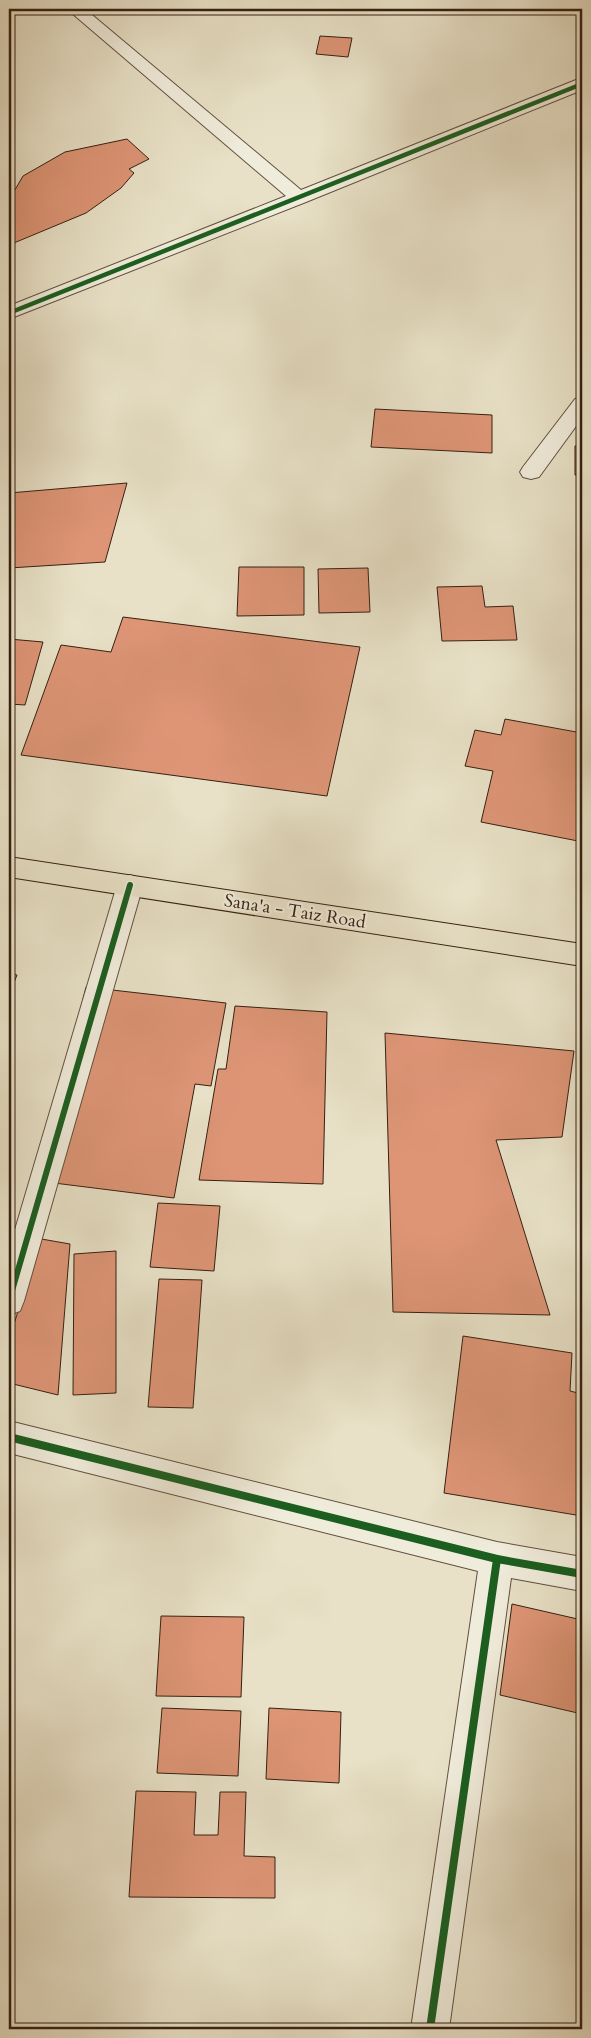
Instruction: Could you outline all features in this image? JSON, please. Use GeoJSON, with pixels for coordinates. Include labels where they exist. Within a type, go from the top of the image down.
{"type":"FeatureCollection","features":[{"type":"Feature","properties":{"kind":"highway","name":"Sana'a - Taiz Road"},"geometry":{"type":"LineString","coordinates":[[9,867],[582,955]]}},
{"type":"Feature","properties":{"kind":"street"},"geometry":{"type":"LineString","coordinates":[[75,9],[300,198]]}},
{"type":"Feature","properties":{"kind":"street"},"geometry":{"type":"LineString","coordinates":[[9,312],[300,198],[582,84]]}},
{"type":"Feature","properties":{"kind":"street"},"geometry":{"type":"LineString","coordinates":[[531,472],[582,404]]}},
{"type":"Feature","properties":{"kind":"street"},"geometry":{"type":"LineString","coordinates":[[9,1301],[130,885]]}},
{"type":"Feature","properties":{"kind":"street"},"geometry":{"type":"LineString","coordinates":[[9,1438],[94,1457],[497,1559],[582,1574]]}},
{"type":"Feature","properties":{"kind":"street"},"geometry":{"type":"LineString","coordinates":[[430,2029],[497,1559]]}},
{"type":"Feature","properties":{"kind":"building"},"geometry":{"type":"Polygon","coordinates":[[[320,36],[352,38],[348,57],[316,54],[320,36]]]}},
{"type":"Feature","properties":{"kind":"building"},"geometry":{"type":"Polygon","coordinates":[[[127,139],[149,159],[129,169],[134,173],[121,188],[86,213],[9,245],[9,200],[23,176],[65,152],[127,139]]]}},
{"type":"Feature","properties":{"kind":"building"},"geometry":{"type":"Polygon","coordinates":[[[375,409],[492,415],[492,453],[371,447],[375,409]]]}},
{"type":"Feature","properties":{"kind":"building"},"geometry":{"type":"Polygon","coordinates":[[[575,446],[582,446],[582,476],[575,475],[575,446]]]}},
{"type":"Feature","properties":{"kind":"building"},"geometry":{"type":"Polygon","coordinates":[[[127,483],[105,562],[9,568],[9,493],[127,483]]]}},
{"type":"Feature","properties":{"kind":"building"},"geometry":{"type":"Polygon","coordinates":[[[239,567],[304,567],[304,615],[237,616],[239,567]]]}},
{"type":"Feature","properties":{"kind":"building"},"geometry":{"type":"Polygon","coordinates":[[[368,568],[370,612],[319,613],[318,569],[368,568]]]}},
{"type":"Feature","properties":{"kind":"building"},"geometry":{"type":"Polygon","coordinates":[[[482,586],[485,607],[513,606],[517,640],[442,641],[437,587],[482,586]]]}},
{"type":"Feature","properties":{"kind":"building"},"geometry":{"type":"Polygon","coordinates":[[[123,617],[360,647],[327,796],[21,755],[61,645],[111,652],[123,617]]]}},
{"type":"Feature","properties":{"kind":"building"},"geometry":{"type":"Polygon","coordinates":[[[9,639],[43,642],[25,705],[9,704],[9,639]]]}},
{"type":"Feature","properties":{"kind":"building"},"geometry":{"type":"Polygon","coordinates":[[[505,719],[582,733],[582,821],[578,841],[481,822],[493,771],[465,766],[475,730],[501,735],[505,719]]]}},
{"type":"Feature","properties":{"kind":"building"},"geometry":{"type":"Polygon","coordinates":[[[9,973],[17,975],[9,995],[9,973]]]}},
{"type":"Feature","properties":{"kind":"building"},"geometry":{"type":"Polygon","coordinates":[[[86,987],[226,1003],[211,1086],[195,1084],[174,1198],[38,1181],[86,987]]]}},
{"type":"Feature","properties":{"kind":"building"},"geometry":{"type":"Polygon","coordinates":[[[235,1006],[327,1012],[323,1184],[199,1180],[218,1069],[226,1069],[235,1006]]]}},
{"type":"Feature","properties":{"kind":"building"},"geometry":{"type":"Polygon","coordinates":[[[385,1033],[574,1051],[562,1137],[496,1140],[550,1315],[393,1312],[385,1033]]]}},
{"type":"Feature","properties":{"kind":"building"},"geometry":{"type":"Polygon","coordinates":[[[158,1203],[220,1206],[214,1271],[150,1267],[158,1203]]]}},
{"type":"Feature","properties":{"kind":"building"},"geometry":{"type":"Polygon","coordinates":[[[13,1234],[70,1244],[58,1395],[9,1383],[9,1340],[30,1273],[9,1266],[9,1245],[13,1234]]]}},
{"type":"Feature","properties":{"kind":"building"},"geometry":{"type":"Polygon","coordinates":[[[116,1251],[116,1393],[73,1395],[74,1254],[116,1251]]]}},
{"type":"Feature","properties":{"kind":"building"},"geometry":{"type":"Polygon","coordinates":[[[159,1279],[202,1280],[193,1408],[148,1407],[159,1279]]]}},
{"type":"Feature","properties":{"kind":"building"},"geometry":{"type":"Polygon","coordinates":[[[463,1336],[572,1353],[570,1391],[582,1394],[582,1516],[444,1493],[463,1336]]]}},
{"type":"Feature","properties":{"kind":"building"},"geometry":{"type":"Polygon","coordinates":[[[512,1604],[582,1620],[582,1714],[500,1695],[512,1604]]]}},
{"type":"Feature","properties":{"kind":"building"},"geometry":{"type":"Polygon","coordinates":[[[161,1616],[244,1617],[241,1697],[156,1696],[161,1616]]]}},
{"type":"Feature","properties":{"kind":"building"},"geometry":{"type":"Polygon","coordinates":[[[162,1708],[241,1711],[238,1776],[157,1773],[162,1708]]]}},
{"type":"Feature","properties":{"kind":"building"},"geometry":{"type":"Polygon","coordinates":[[[269,1708],[341,1712],[339,1783],[266,1779],[269,1708]]]}},
{"type":"Feature","properties":{"kind":"building"},"geometry":{"type":"Polygon","coordinates":[[[136,1791],[196,1792],[194,1835],[218,1835],[220,1792],[246,1792],[244,1856],[275,1857],[275,1898],[129,1897],[136,1791]]]}},
{"type":"Feature","properties":{"kind":"cycle path"},"geometry":{"type":"LineString","coordinates":[[9,313],[582,84]]}},
{"type":"Feature","properties":{"kind":"cycle path"},"geometry":{"type":"LineString","coordinates":[[9,1301],[130,885]]}},
{"type":"Feature","properties":{"kind":"cycle path"},"geometry":{"type":"LineString","coordinates":[[9,1437],[497,1559],[582,1574]]}},
{"type":"Feature","properties":{"kind":"cycle path"},"geometry":{"type":"LineString","coordinates":[[430,2029],[497,1559]]}}]}
